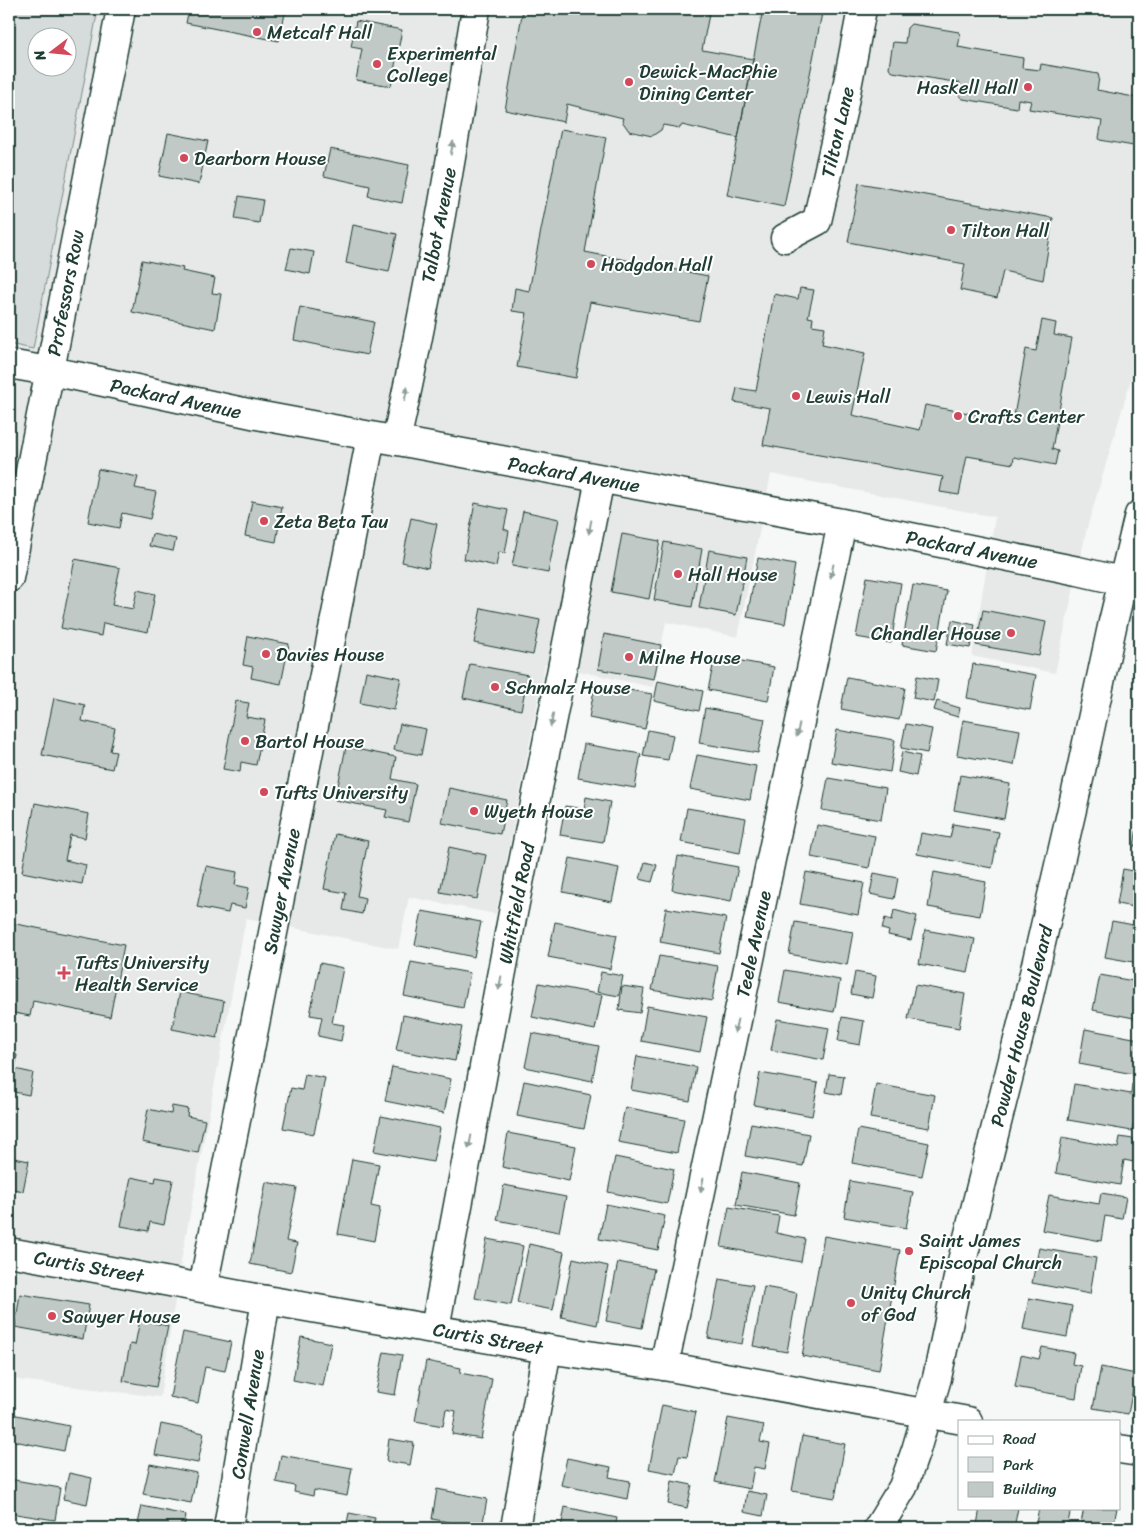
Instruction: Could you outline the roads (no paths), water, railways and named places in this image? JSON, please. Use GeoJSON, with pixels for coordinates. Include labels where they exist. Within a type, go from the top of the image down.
{"type":"FeatureCollection","features":[{"type":"Feature","properties":{"kind":"street","name":"Professors Row"},"geometry":{"type":"LineString","coordinates":[[9,578],[120,9]]}},
{"type":"Feature","properties":{"kind":"street","name":"Talbot Avenue"},"geometry":{"type":"LineString","coordinates":[[383,439],[408,386],[476,9]]}},
{"type":"Feature","properties":{"kind":"street","name":"Tilton Lane"},"geometry":{"type":"LineString","coordinates":[[785,238],[816,221],[843,108],[862,9]]}},
{"type":"Feature","properties":{"kind":"street","name":"Packard Avenue"},"geometry":{"type":"LineString","coordinates":[[9,364],[257,415],[842,523],[1078,570],[1131,583]]}},
{"type":"Feature","properties":{"kind":"street","name":"Sawyer Avenue"},"geometry":{"type":"LineString","coordinates":[[203,1287],[383,439]]}},
{"type":"Feature","properties":{"kind":"street","name":"Whitfield Road"},"geometry":{"type":"LineString","coordinates":[[436,1328],[512,918],[600,479]]}},
{"type":"Feature","properties":{"kind":"street","name":"Powder House Boulevard"},"geometry":{"type":"LineString","coordinates":[[878,1528],[903,1487],[938,1378],[959,1273],[1131,583],[1139,515]]}},
{"type":"Feature","properties":{"kind":"street","name":"Teele Avenue"},"geometry":{"type":"LineString","coordinates":[[664,1366],[842,523]]}},
{"type":"Feature","properties":{"kind":"street","name":"Curtis Street"},"geometry":{"type":"LineString","coordinates":[[9,1252],[266,1300],[546,1348],[664,1366],[963,1420]]}},
{"type":"Feature","properties":{"kind":"street","name":"Conwell Avenue"},"geometry":{"type":"LineString","coordinates":[[228,1528],[266,1300]]}},
{"type":"Feature","properties":{"kind":"street"},"geometry":{"type":"LineString","coordinates":[[515,1528],[546,1348]]}},
{"type":"Feature","properties":{"kind":"street"},"geometry":{"type":"LineString","coordinates":[[1120,1449],[1139,1452]]}},
{"type":"Feature","properties":{"kind":"place","name":"Metcalf Hall"},"geometry":{"type":"Point","coordinates":[257,32]}},
{"type":"Feature","properties":{"kind":"place","name":"Experimental College"},"geometry":{"type":"Point","coordinates":[377,64]}},
{"type":"Feature","properties":{"kind":"place","name":"Dewick-MacPhie Dining Center"},"geometry":{"type":"Point","coordinates":[629,82]}},
{"type":"Feature","properties":{"kind":"place","name":"Haskell Hall"},"geometry":{"type":"Point","coordinates":[1028,87]}},
{"type":"Feature","properties":{"kind":"place","name":"Dearborn House"},"geometry":{"type":"Point","coordinates":[184,158]}},
{"type":"Feature","properties":{"kind":"place","name":"Tilton Hall"},"geometry":{"type":"Point","coordinates":[951,230]}},
{"type":"Feature","properties":{"kind":"place","name":"Hodgdon Hall"},"geometry":{"type":"Point","coordinates":[591,264]}},
{"type":"Feature","properties":{"kind":"place","name":"Lewis Hall"},"geometry":{"type":"Point","coordinates":[796,396]}},
{"type":"Feature","properties":{"kind":"place","name":"Crafts Center"},"geometry":{"type":"Point","coordinates":[958,416]}},
{"type":"Feature","properties":{"kind":"place","name":"Zeta Beta Tau"},"geometry":{"type":"Point","coordinates":[264,521]}},
{"type":"Feature","properties":{"kind":"place","name":"Hall House"},"geometry":{"type":"Point","coordinates":[678,574]}},
{"type":"Feature","properties":{"kind":"place","name":"Chandler House"},"geometry":{"type":"Point","coordinates":[1011,633]}},
{"type":"Feature","properties":{"kind":"place","name":"Davies House"},"geometry":{"type":"Point","coordinates":[266,654]}},
{"type":"Feature","properties":{"kind":"place","name":"Milne House"},"geometry":{"type":"Point","coordinates":[629,657]}},
{"type":"Feature","properties":{"kind":"place","name":"Schmalz House"},"geometry":{"type":"Point","coordinates":[495,687]}},
{"type":"Feature","properties":{"kind":"place","name":"Bartol House"},"geometry":{"type":"Point","coordinates":[245,741]}},
{"type":"Feature","properties":{"kind":"place","name":"Tufts University"},"geometry":{"type":"Point","coordinates":[264,792]}},
{"type":"Feature","properties":{"kind":"place","name":"Wyeth House"},"geometry":{"type":"Point","coordinates":[474,811]}},
{"type":"Feature","properties":{"kind":"place","name":"Tufts University Health Service"},"geometry":{"type":"Point","coordinates":[64,973]}},
{"type":"Feature","properties":{"kind":"place","name":"Saint James Episcopal Church"},"geometry":{"type":"Point","coordinates":[909,1251]}},
{"type":"Feature","properties":{"kind":"place","name":"Unity Church of God"},"geometry":{"type":"Point","coordinates":[851,1303]}},
{"type":"Feature","properties":{"kind":"place","name":"Sawyer House"},"geometry":{"type":"Point","coordinates":[52,1316]}}]}
